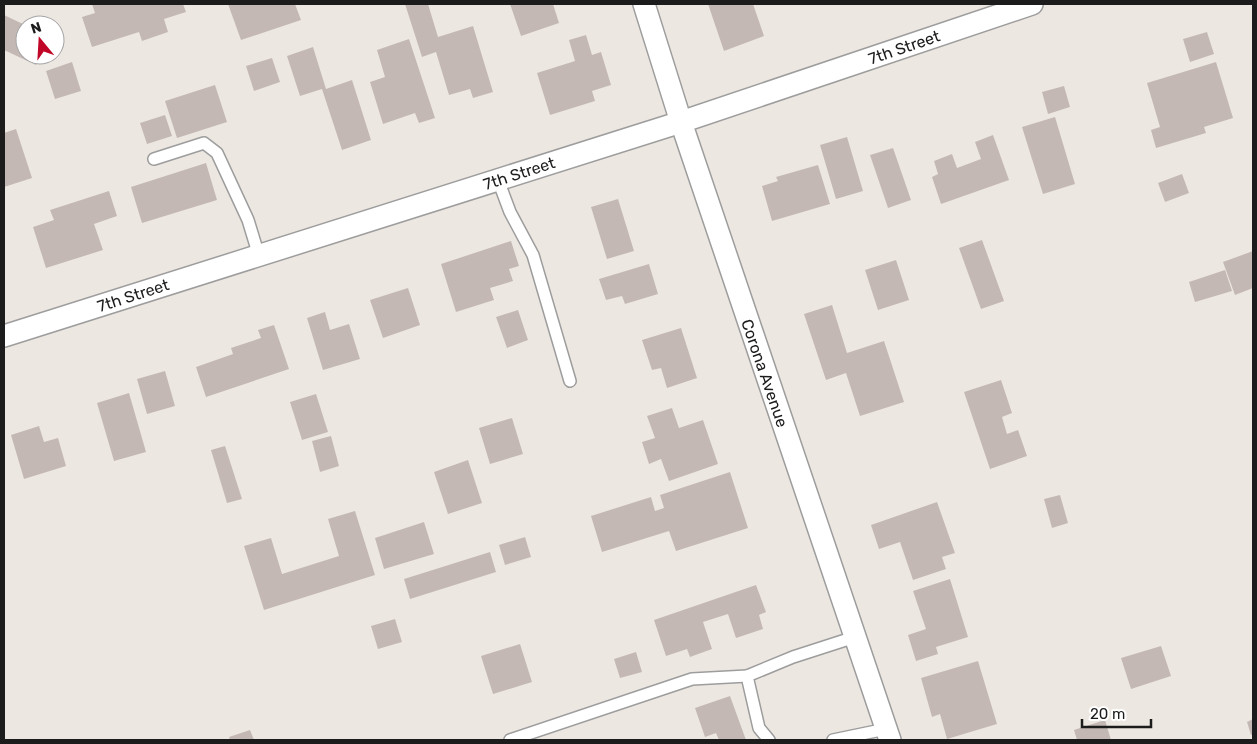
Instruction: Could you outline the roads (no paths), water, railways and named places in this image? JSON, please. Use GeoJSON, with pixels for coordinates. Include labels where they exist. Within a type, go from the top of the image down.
{"type":"FeatureCollection","features":[{"type":"Feature","properties":{"kind":"street","name":"Corona Avenue"},"geometry":{"type":"LineString","coordinates":[[644,4],[680,122],[888,735]]}},
{"type":"Feature","properties":{"kind":"street","name":"7th Street"},"geometry":{"type":"LineString","coordinates":[[4,336],[680,122],[1032,4]]}},
{"type":"Feature","properties":{"kind":"lane"},"geometry":{"type":"LineString","coordinates":[[154,159],[204,143],[217,153],[248,220],[259,256]]}},
{"type":"Feature","properties":{"kind":"lane"},"geometry":{"type":"LineString","coordinates":[[498,180],[510,212],[533,255],[570,381]]}},
{"type":"Feature","properties":{"kind":"lane"},"geometry":{"type":"LineString","coordinates":[[510,740],[692,679],[747,676],[793,657],[855,637]]}},
{"type":"Feature","properties":{"kind":"lane"},"geometry":{"type":"LineString","coordinates":[[747,676],[759,728],[769,740]]}},
{"type":"Feature","properties":{"kind":"lane"},"geometry":{"type":"LineString","coordinates":[[833,740],[888,735]]}}]}
